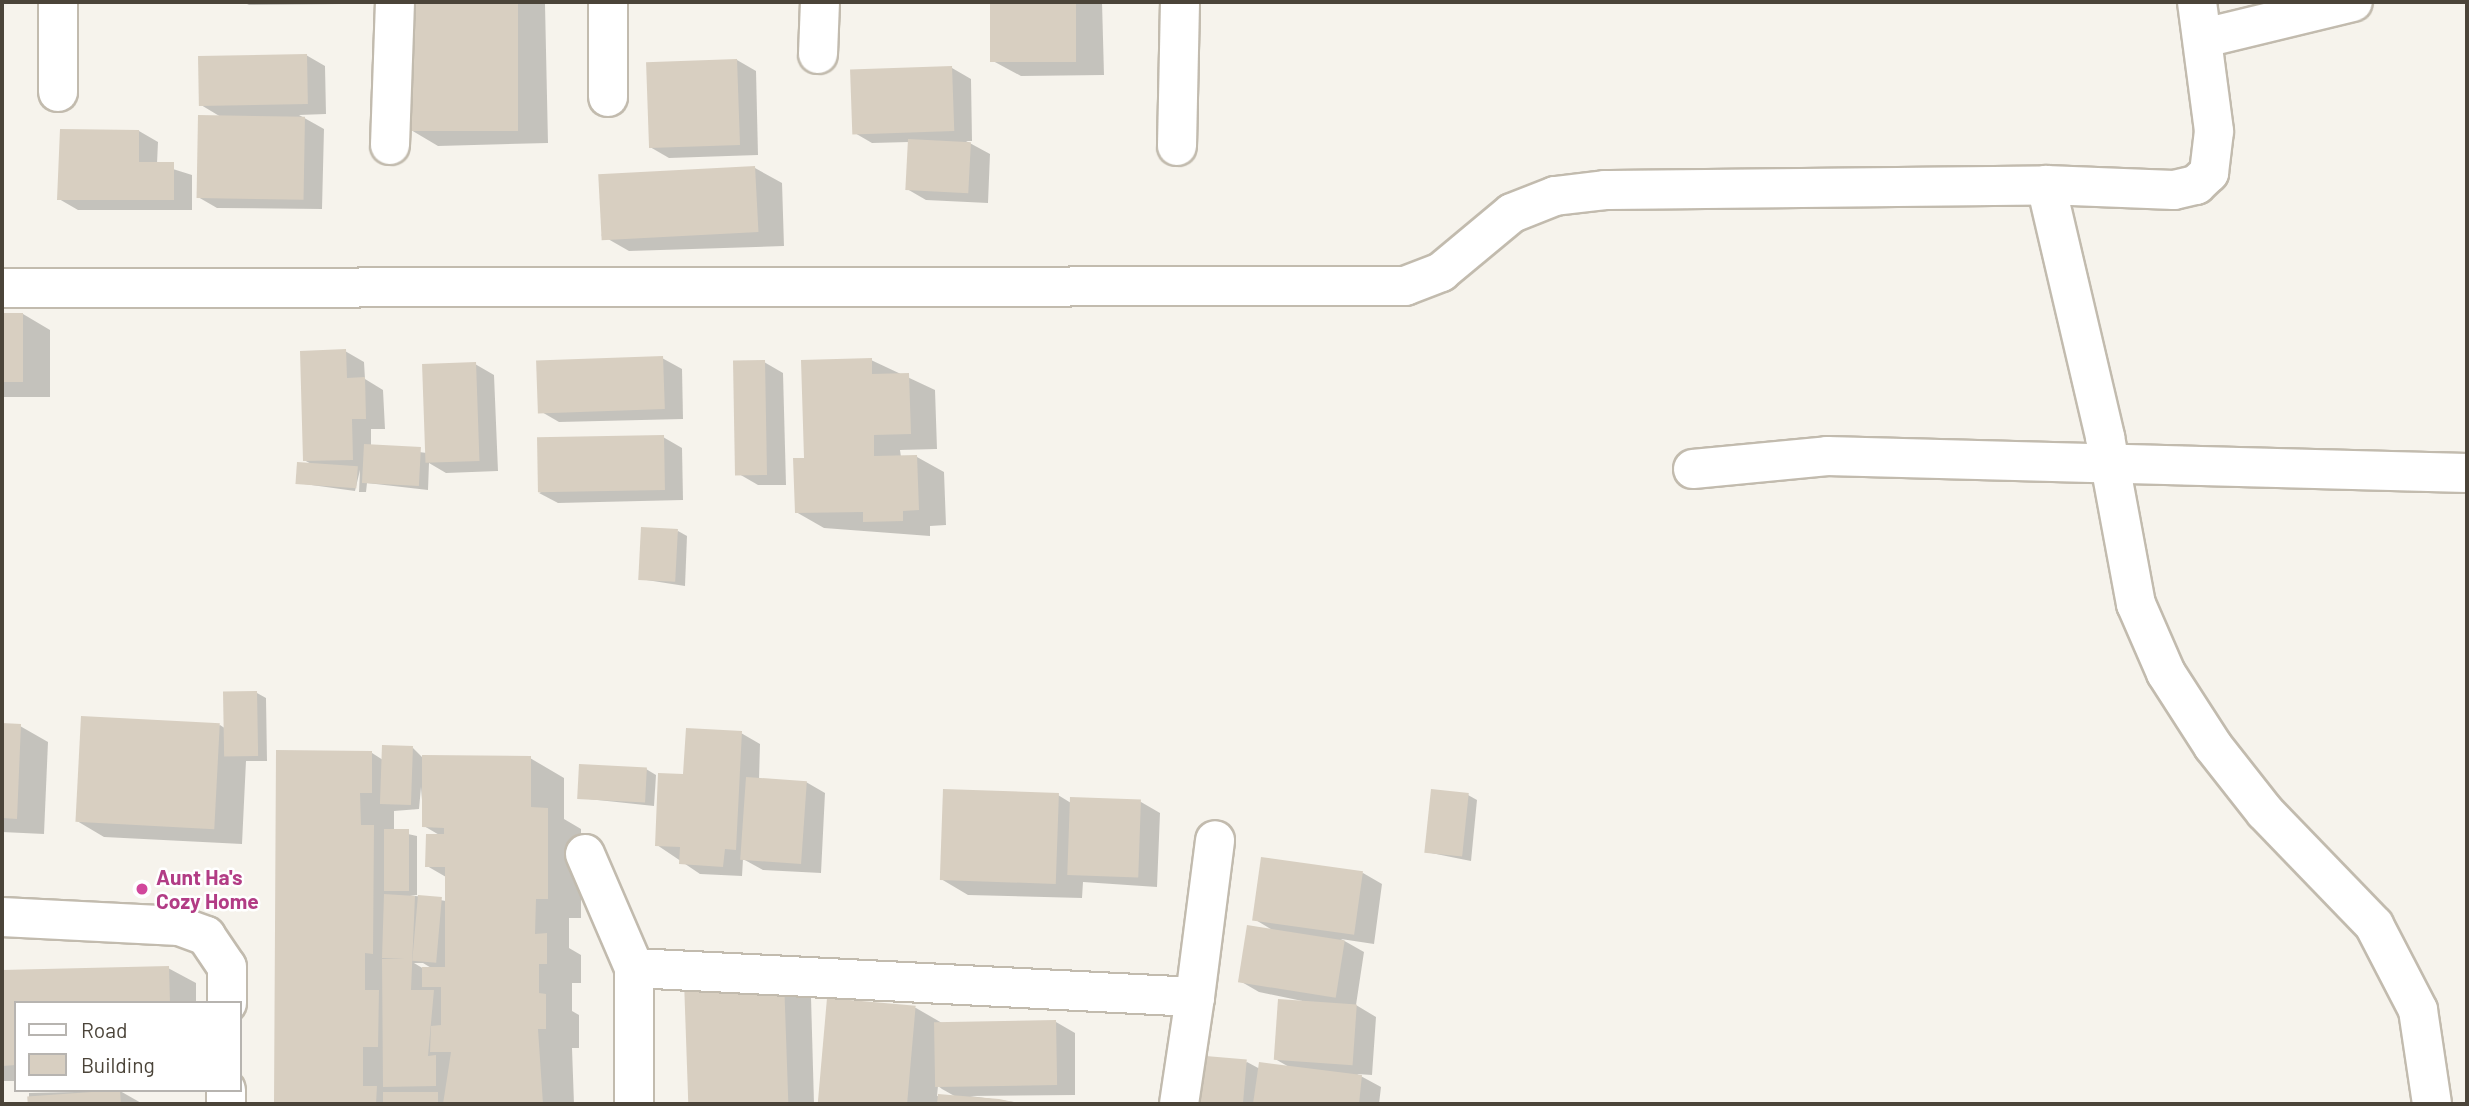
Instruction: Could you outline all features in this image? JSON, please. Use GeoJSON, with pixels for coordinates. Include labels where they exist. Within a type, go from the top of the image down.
{"type":"FeatureCollection","features":[{"type":"Feature","properties":{"kind":"street"},"geometry":{"type":"LineString","coordinates":[[58,2],[58,92]]}},
{"type":"Feature","properties":{"kind":"street"},"geometry":{"type":"LineString","coordinates":[[390,145],[395,2]]}},
{"type":"Feature","properties":{"kind":"street"},"geometry":{"type":"LineString","coordinates":[[608,2],[608,97]]}},
{"type":"Feature","properties":{"kind":"street"},"geometry":{"type":"LineString","coordinates":[[818,54],[820,2]]}},
{"type":"Feature","properties":{"kind":"street"},"geometry":{"type":"LineString","coordinates":[[1177,146],[1180,2]]}},
{"type":"Feature","properties":{"kind":"street"},"geometry":{"type":"LineString","coordinates":[[2,288],[1405,286],[1441,272],[1512,213],[1555,196],[2046,185],[2174,190],[2196,185],[2215,154],[2200,20],[2353,2]]}},
{"type":"Feature","properties":{"kind":"street"},"geometry":{"type":"LineString","coordinates":[[2046,185],[2110,461],[2136,604],[2166,673],[2265,812],[2374,925],[2418,1010],[2432,1104]]}},
{"type":"Feature","properties":{"kind":"street"},"geometry":{"type":"LineString","coordinates":[[1693,469],[1827,456],[2110,461],[2467,473]]}},
{"type":"Feature","properties":{"kind":"street"},"geometry":{"type":"LineString","coordinates":[[1179,1104],[1215,840]]}},
{"type":"Feature","properties":{"kind":"street"},"geometry":{"type":"LineString","coordinates":[[585,854],[634,968],[634,1104]]}},
{"type":"Feature","properties":{"kind":"street"},"geometry":{"type":"LineString","coordinates":[[2,917],[179,926],[206,936],[227,967],[228,1001]]}},
{"type":"Feature","properties":{"kind":"street"},"geometry":{"type":"LineString","coordinates":[[634,968],[1195,997]]}},
{"type":"Feature","properties":{"kind":"building"},"geometry":{"type":"Polygon","coordinates":[[[405,2],[518,2],[518,131],[405,131],[405,2]]]}},
{"type":"Feature","properties":{"kind":"building"},"geometry":{"type":"Polygon","coordinates":[[[990,2],[1076,2],[1076,62],[990,62],[990,2]]]}},
{"type":"Feature","properties":{"kind":"building"},"geometry":{"type":"Polygon","coordinates":[[[307,54],[308,104],[199,106],[198,56],[307,54]]]}},
{"type":"Feature","properties":{"kind":"building"},"geometry":{"type":"Polygon","coordinates":[[[737,59],[740,145],[649,148],[646,62],[737,59]]]}},
{"type":"Feature","properties":{"kind":"building"},"geometry":{"type":"Polygon","coordinates":[[[952,66],[954,131],[852,135],[850,70],[952,66]]]}},
{"type":"Feature","properties":{"kind":"building"},"geometry":{"type":"Polygon","coordinates":[[[198,115],[305,117],[304,200],[197,198],[198,115]]]}},
{"type":"Feature","properties":{"kind":"building"},"geometry":{"type":"Polygon","coordinates":[[[60,129],[139,130],[139,162],[174,162],[174,200],[57,200],[60,129]]]}},
{"type":"Feature","properties":{"kind":"building"},"geometry":{"type":"Polygon","coordinates":[[[908,139],[971,142],[968,193],[905,190],[908,139]]]}},
{"type":"Feature","properties":{"kind":"building"},"geometry":{"type":"Polygon","coordinates":[[[755,166],[758,232],[602,240],[598,174],[755,166]]]}},
{"type":"Feature","properties":{"kind":"building"},"geometry":{"type":"Polygon","coordinates":[[[2,313],[23,313],[23,382],[2,382],[2,313]]]}},
{"type":"Feature","properties":{"kind":"building"},"geometry":{"type":"Polygon","coordinates":[[[346,349],[347,378],[365,377],[366,419],[352,419],[353,460],[303,461],[300,351],[346,349]]]}},
{"type":"Feature","properties":{"kind":"building"},"geometry":{"type":"Polygon","coordinates":[[[663,356],[665,409],[538,413],[536,360],[663,356]]]}},
{"type":"Feature","properties":{"kind":"building"},"geometry":{"type":"Polygon","coordinates":[[[872,358],[872,374],[909,373],[911,434],[874,435],[874,456],[917,455],[919,510],[903,511],[903,521],[863,522],[863,512],[795,513],[793,458],[804,458],[801,360],[872,358]]]}},
{"type":"Feature","properties":{"kind":"building"},"geometry":{"type":"Polygon","coordinates":[[[765,360],[767,475],[735,476],[733,361],[765,360]]]}},
{"type":"Feature","properties":{"kind":"building"},"geometry":{"type":"Polygon","coordinates":[[[476,362],[479,461],[425,463],[422,364],[476,362]]]}},
{"type":"Feature","properties":{"kind":"building"},"geometry":{"type":"Polygon","coordinates":[[[664,435],[665,490],[538,492],[537,437],[664,435]]]}},
{"type":"Feature","properties":{"kind":"building"},"geometry":{"type":"Polygon","coordinates":[[[364,444],[421,447],[419,486],[362,483],[364,444]]]}},
{"type":"Feature","properties":{"kind":"building"},"geometry":{"type":"Polygon","coordinates":[[[297,462],[358,466],[356,488],[295,484],[297,462]]]}},
{"type":"Feature","properties":{"kind":"building"},"geometry":{"type":"Polygon","coordinates":[[[641,527],[678,529],[675,582],[638,580],[641,527]]]}},
{"type":"Feature","properties":{"kind":"building"},"geometry":{"type":"Polygon","coordinates":[[[257,691],[258,756],[224,757],[223,692],[257,691]]]}},
{"type":"Feature","properties":{"kind":"building"},"geometry":{"type":"Polygon","coordinates":[[[81,716],[220,723],[214,829],[75,822],[81,716]]]}},
{"type":"Feature","properties":{"kind":"building"},"geometry":{"type":"Polygon","coordinates":[[[2,723],[21,724],[17,819],[2,818],[2,723]]]}},
{"type":"Feature","properties":{"kind":"building"},"geometry":{"type":"Polygon","coordinates":[[[686,728],[742,731],[736,850],[725,849],[723,867],[679,864],[680,847],[655,846],[658,773],[683,774],[686,728]]]}},
{"type":"Feature","properties":{"kind":"building"},"geometry":{"type":"Polygon","coordinates":[[[382,745],[413,746],[411,805],[380,804],[382,745]]]}},
{"type":"Feature","properties":{"kind":"building"},"geometry":{"type":"Polygon","coordinates":[[[276,750],[372,751],[372,793],[360,793],[361,825],[374,825],[373,954],[365,953],[365,990],[379,990],[378,1047],[363,1047],[363,1086],[377,1086],[376,1104],[274,1104],[276,750]]]}},
{"type":"Feature","properties":{"kind":"building"},"geometry":{"type":"Polygon","coordinates":[[[422,755],[531,756],[531,807],[548,808],[548,899],[536,899],[535,934],[547,933],[547,964],[539,964],[539,993],[546,994],[546,1029],[538,1029],[543,1104],[443,1104],[451,1052],[430,1052],[431,1026],[441,1025],[441,987],[422,987],[422,967],[445,967],[445,867],[425,867],[426,834],[444,834],[444,828],[422,827],[422,755]]]}},
{"type":"Feature","properties":{"kind":"building"},"geometry":{"type":"Polygon","coordinates":[[[579,764],[647,768],[645,803],[577,799],[579,764]]]}},
{"type":"Feature","properties":{"kind":"building"},"geometry":{"type":"Polygon","coordinates":[[[746,777],[807,781],[801,864],[740,860],[746,777]]]}},
{"type":"Feature","properties":{"kind":"building"},"geometry":{"type":"Polygon","coordinates":[[[943,789],[1059,793],[1056,884],[940,880],[943,789]]]}},
{"type":"Feature","properties":{"kind":"building"},"geometry":{"type":"Polygon","coordinates":[[[1431,789],[1469,793],[1462,857],[1424,853],[1431,789]]]}},
{"type":"Feature","properties":{"kind":"building"},"geometry":{"type":"Polygon","coordinates":[[[1070,797],[1141,799],[1138,877],[1067,875],[1070,797]]]}},
{"type":"Feature","properties":{"kind":"building"},"geometry":{"type":"Polygon","coordinates":[[[384,829],[409,829],[409,891],[384,891],[384,829]]]}},
{"type":"Feature","properties":{"kind":"building"},"geometry":{"type":"Polygon","coordinates":[[[1261,857],[1363,871],[1354,935],[1252,920],[1261,857]]]}},
{"type":"Feature","properties":{"kind":"building"},"geometry":{"type":"Polygon","coordinates":[[[384,894],[415,896],[411,990],[434,990],[428,1056],[436,1055],[436,1086],[383,1087],[382,959],[405,959],[382,958],[384,894]]]}},
{"type":"Feature","properties":{"kind":"building"},"geometry":{"type":"Polygon","coordinates":[[[418,895],[442,897],[436,963],[412,961],[418,895]]]}},
{"type":"Feature","properties":{"kind":"building"},"geometry":{"type":"Polygon","coordinates":[[[1247,925],[1345,940],[1336,998],[1238,982],[1247,925]]]}},
{"type":"Feature","properties":{"kind":"building"},"geometry":{"type":"Polygon","coordinates":[[[169,966],[170,1001],[14,1001],[14,1065],[2,1066],[2,970],[169,966]]]}},
{"type":"Feature","properties":{"kind":"building"},"geometry":{"type":"Polygon","coordinates":[[[784,979],[788,1104],[688,1104],[684,982],[784,979]]]}},
{"type":"Feature","properties":{"kind":"building"},"geometry":{"type":"Polygon","coordinates":[[[827,998],[916,1006],[907,1104],[818,1104],[827,998]]]}},
{"type":"Feature","properties":{"kind":"building"},"geometry":{"type":"Polygon","coordinates":[[[1278,999],[1357,1005],[1353,1065],[1274,1060],[1278,999]]]}},
{"type":"Feature","properties":{"kind":"building"},"geometry":{"type":"Polygon","coordinates":[[[1056,1020],[1057,1085],[935,1087],[934,1022],[1056,1020]]]}},
{"type":"Feature","properties":{"kind":"building"},"geometry":{"type":"Polygon","coordinates":[[[1194,1055],[1247,1060],[1243,1104],[1190,1104],[1194,1055]]]}},
{"type":"Feature","properties":{"kind":"building"},"geometry":{"type":"Polygon","coordinates":[[[1259,1062],[1362,1075],[1359,1104],[1253,1104],[1259,1062]]]}},
{"type":"Feature","properties":{"kind":"building"},"geometry":{"type":"Polygon","coordinates":[[[120,1092],[121,1104],[28,1104],[27,1096],[120,1092]]]}},
{"type":"Feature","properties":{"kind":"building"},"geometry":{"type":"Polygon","coordinates":[[[383,1092],[438,1092],[438,1104],[383,1104],[383,1092]]]}},
{"type":"Feature","properties":{"kind":"building"},"geometry":{"type":"Polygon","coordinates":[[[938,1094],[999,1099],[1023,1104],[937,1104],[938,1094]]]}},
{"type":"Feature","properties":{"kind":"place","name":"Aunt Ha's Cozy Home"},"geometry":{"type":"Point","coordinates":[142,889]}}]}
